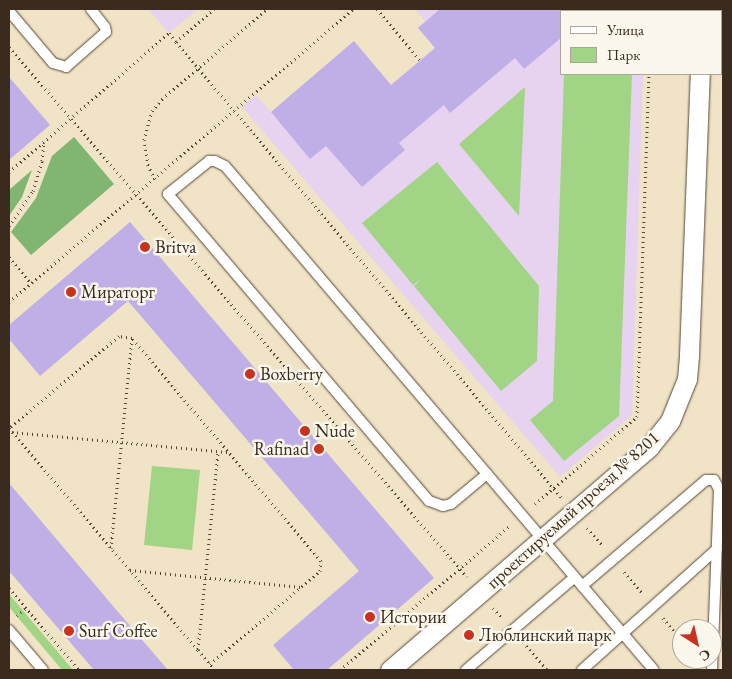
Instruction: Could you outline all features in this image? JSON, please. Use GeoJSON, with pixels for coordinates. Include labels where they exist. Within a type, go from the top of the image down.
{"type":"FeatureCollection","features":[{"type":"Feature","properties":{"kind":"street","name":"проектируемый проезд № 8201"},"geometry":{"type":"LineString","coordinates":[[390,670],[544,540],[649,447],[670,422],[685,386],[691,330],[700,75]]}},
{"type":"Feature","properties":{"kind":"lane"},"geometry":{"type":"LineString","coordinates":[[9,12],[53,63],[66,67],[106,32],[106,27],[91,9]]}},
{"type":"Feature","properties":{"kind":"lane"},"geometry":{"type":"LineString","coordinates":[[487,474],[452,504],[443,506],[429,501],[168,194],[209,161],[215,160],[225,166],[654,670]]}},
{"type":"Feature","properties":{"kind":"lane"},"geometry":{"type":"LineString","coordinates":[[466,670],[579,582],[613,559],[706,480],[714,480],[719,489],[712,670]]}},
{"type":"Feature","properties":{"kind":"lane"},"geometry":{"type":"LineString","coordinates":[[582,670],[622,632],[717,549]]}},
{"type":"Feature","properties":{"kind":"lane"},"geometry":{"type":"LineString","coordinates":[[9,630],[44,670]]}},
{"type":"Feature","properties":{"kind":"path"},"geometry":{"type":"LineString","coordinates":[[176,42],[214,9]]}},
{"type":"Feature","properties":{"kind":"path"},"geometry":{"type":"LineString","coordinates":[[154,178],[144,140],[152,112],[162,99],[267,9]]}},
{"type":"Feature","properties":{"kind":"path"},"geometry":{"type":"LineString","coordinates":[[9,302],[352,9]]}},
{"type":"Feature","properties":{"kind":"path"},"geometry":{"type":"LineString","coordinates":[[377,9],[420,60]]}},
{"type":"Feature","properties":{"kind":"path"},"geometry":{"type":"LineString","coordinates":[[9,172],[169,34],[672,628]]}},
{"type":"Feature","properties":{"kind":"path"},"geometry":{"type":"LineString","coordinates":[[9,47],[70,120],[481,593]]}},
{"type":"Feature","properties":{"kind":"path"},"geometry":{"type":"LineString","coordinates":[[340,670],[636,417],[649,75]]}},
{"type":"Feature","properties":{"kind":"path"},"geometry":{"type":"LineString","coordinates":[[9,226],[33,191],[42,161],[44,142]]}},
{"type":"Feature","properties":{"kind":"path"},"geometry":{"type":"LineString","coordinates":[[9,257],[31,283]]}},
{"type":"Feature","properties":{"kind":"path"},"geometry":{"type":"LineString","coordinates":[[210,664],[320,571],[321,562],[132,338],[123,336],[114,339],[9,428],[215,670]]}},
{"type":"Feature","properties":{"kind":"path"},"geometry":{"type":"LineString","coordinates":[[111,548],[132,338]]}},
{"type":"Feature","properties":{"kind":"path"},"geometry":{"type":"LineString","coordinates":[[12,432],[229,452]]}},
{"type":"Feature","properties":{"kind":"path"},"geometry":{"type":"LineString","coordinates":[[198,650],[218,452]]}},
{"type":"Feature","properties":{"kind":"path"},"geometry":{"type":"LineString","coordinates":[[130,570],[301,587]]}},
{"type":"Feature","properties":{"kind":"path"},"geometry":{"type":"LineString","coordinates":[[9,588],[79,670]]}},
{"type":"Feature","properties":{"kind":"shaded area"},"geometry":{"type":"Polygon","coordinates":[[[148,9],[198,9],[169,33],[148,9]]]}},
{"type":"Feature","properties":{"kind":"shaded area"},"geometry":{"type":"Polygon","coordinates":[[[415,9],[646,9],[560,10],[560,75],[643,75],[632,415],[560,477],[242,107],[256,95],[271,112],[354,41],[391,85],[435,48],[418,27],[425,21],[415,9]]]}},
{"type":"Feature","properties":{"kind":"green space"},"geometry":{"type":"Polygon","coordinates":[[[564,75],[632,75],[619,416],[564,461],[530,420],[553,401],[564,75]]]}},
{"type":"Feature","properties":{"kind":"green space"},"geometry":{"type":"Polygon","coordinates":[[[525,87],[519,216],[459,144],[525,87]]]}},
{"type":"Feature","properties":{"kind":"green space"},"geometry":{"type":"Polygon","coordinates":[[[74,137],[114,184],[31,255],[11,232],[36,198],[52,156],[74,137]]]}},
{"type":"Feature","properties":{"kind":"green space"},"geometry":{"type":"Polygon","coordinates":[[[437,162],[539,286],[537,361],[501,391],[414,286],[421,279],[413,285],[362,223],[437,162]]]}},
{"type":"Feature","properties":{"kind":"green space"},"geometry":{"type":"Polygon","coordinates":[[[32,170],[22,197],[9,216],[9,190],[32,170]]]}},
{"type":"Feature","properties":{"kind":"green space"},"geometry":{"type":"Polygon","coordinates":[[[152,466],[200,470],[192,550],[144,545],[152,466]]]}},
{"type":"Feature","properties":{"kind":"green space"},"geometry":{"type":"Polygon","coordinates":[[[9,594],[73,670],[62,670],[9,607],[9,594]]]}},
{"type":"Feature","properties":{"kind":"building"},"geometry":{"type":"Polygon","coordinates":[[[440,9],[561,9],[560,39],[524,69],[515,58],[450,113],[444,105],[399,143],[405,150],[362,187],[326,146],[310,159],[271,112],[354,41],[391,85],[435,48],[418,28],[440,9]]]}},
{"type":"Feature","properties":{"kind":"building"},"geometry":{"type":"Polygon","coordinates":[[[9,77],[50,125],[9,160],[9,77]]]}},
{"type":"Feature","properties":{"kind":"building"},"geometry":{"type":"Polygon","coordinates":[[[130,222],[434,578],[327,670],[294,670],[273,645],[359,571],[128,301],[40,376],[9,339],[9,325],[130,222]]]}},
{"type":"Feature","properties":{"kind":"building"},"geometry":{"type":"Polygon","coordinates":[[[9,483],[168,670],[94,670],[9,571],[9,483]]]}},
{"type":"Feature","properties":{"kind":"place","name":"Britva"},"geometry":{"type":"Point","coordinates":[145,247]}},
{"type":"Feature","properties":{"kind":"place","name":"Мираторг"},"geometry":{"type":"Point","coordinates":[71,292]}},
{"type":"Feature","properties":{"kind":"place","name":"Boxberry"},"geometry":{"type":"Point","coordinates":[250,374]}},
{"type":"Feature","properties":{"kind":"place","name":"Nude"},"geometry":{"type":"Point","coordinates":[305,431]}},
{"type":"Feature","properties":{"kind":"place","name":"Rafinad"},"geometry":{"type":"Point","coordinates":[319,449]}},
{"type":"Feature","properties":{"kind":"place","name":"Истории"},"geometry":{"type":"Point","coordinates":[370,617]}},
{"type":"Feature","properties":{"kind":"place","name":"Surf Coffee"},"geometry":{"type":"Point","coordinates":[69,631]}},
{"type":"Feature","properties":{"kind":"place","name":"Люблинский парк"},"geometry":{"type":"Point","coordinates":[469,635]}}]}
